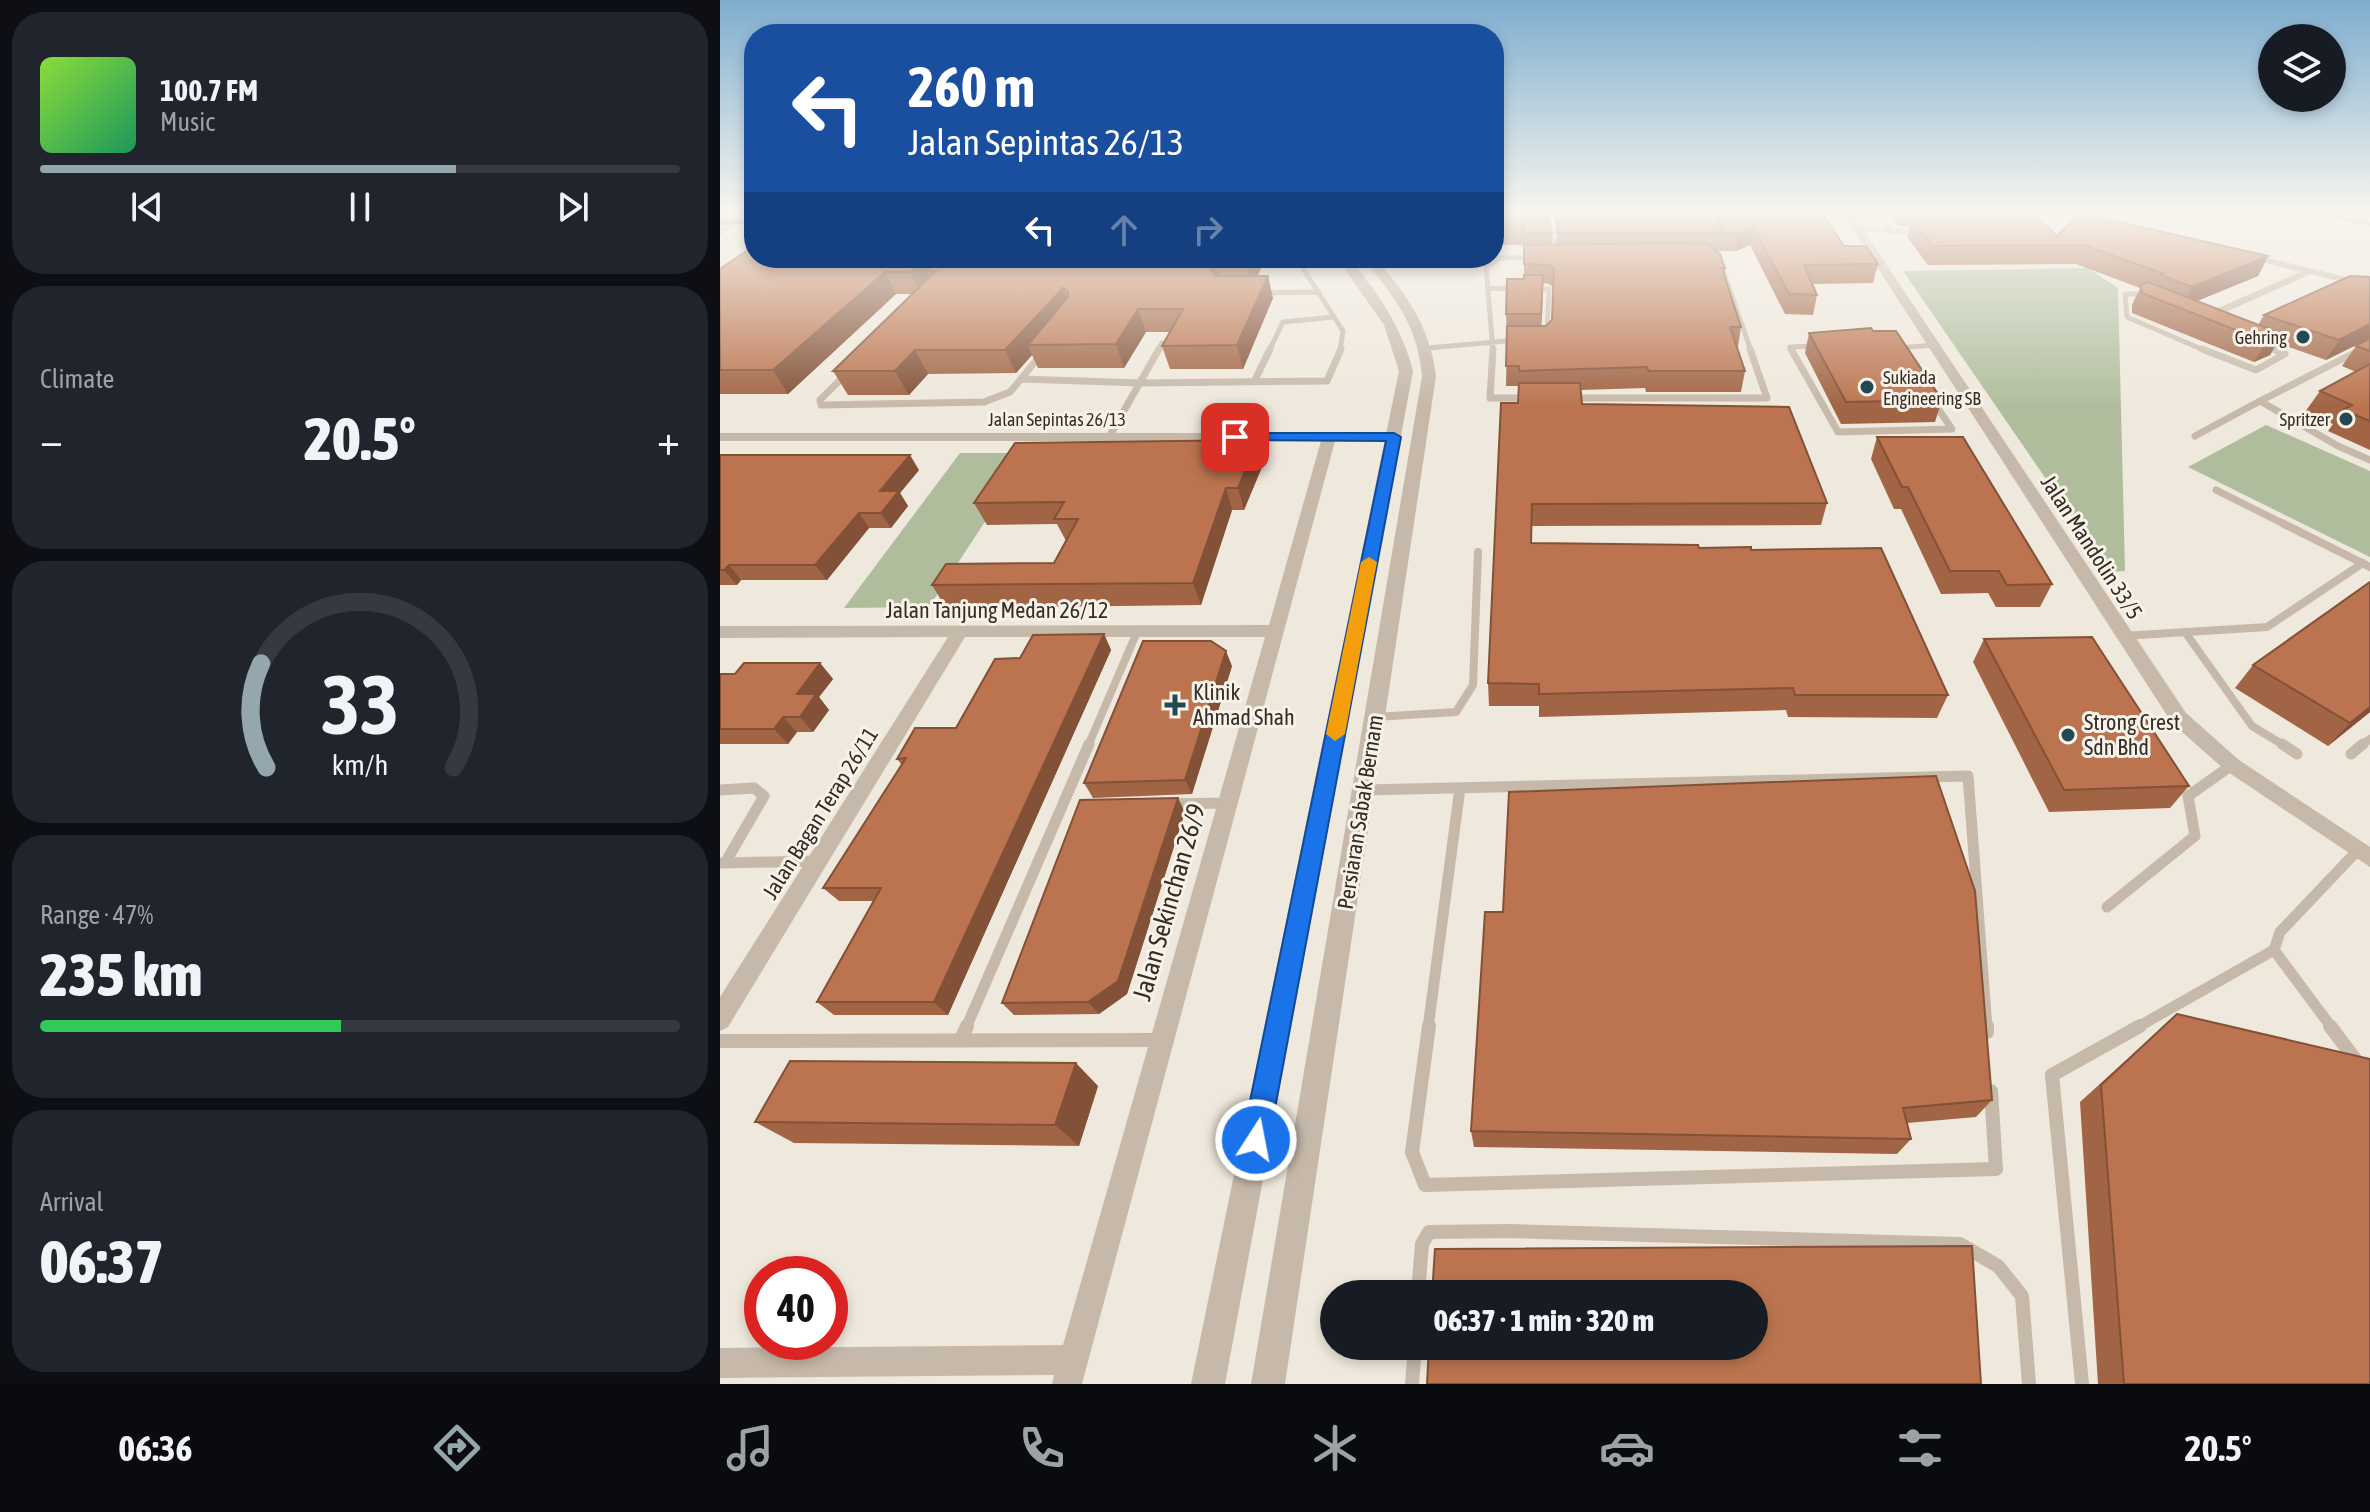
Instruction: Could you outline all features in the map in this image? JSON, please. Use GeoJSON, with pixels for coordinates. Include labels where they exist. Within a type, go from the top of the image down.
{"type":"FeatureCollection","features":[{"type":"Feature","properties":{"kind":"street","name":"Persiaran Sabak Bernam"},"geometry":{"type":"LineString","coordinates":[[1208,1384],[1406,371],[1402,346],[1375,297],[1359,278]]}},
{"type":"Feature","properties":{"kind":"street","name":"Persiaran Sabak Bernam"},"geometry":{"type":"LineString","coordinates":[[1268,1384],[1429,376],[1428,348],[1407,302],[1386,278]]}},
{"type":"Feature","properties":{"kind":"street","name":"Jalan Mandolin 33/5"},"geometry":{"type":"LineString","coordinates":[[1889,278],[2179,718],[2232,765],[2366,848]]}},
{"type":"Feature","properties":{"kind":"street"},"geometry":{"type":"LineString","coordinates":[[2202,319],[2295,278]]}},
{"type":"Feature","properties":{"kind":"street"},"geometry":{"type":"LineString","coordinates":[[2336,278],[2370,286]]}},
{"type":"Feature","properties":{"kind":"street","name":"Jalan Sepintas 26/13"},"geometry":{"type":"LineString","coordinates":[[720,437],[1394,437]]}},
{"type":"Feature","properties":{"kind":"street","name":"Jalan Sekinchan 26/9"},"geometry":{"type":"LineString","coordinates":[[1070,1372],[1329,437]]}},
{"type":"Feature","properties":{"kind":"street","name":"Jalan Tanjung Medan 26/12"},"geometry":{"type":"LineString","coordinates":[[720,632],[1274,631]]}},
{"type":"Feature","properties":{"kind":"street","name":"Jalan Bagan Terap 26/11"},"geometry":{"type":"LineString","coordinates":[[720,1019],[960,632]]}},
{"type":"Feature","properties":{"kind":"street"},"geometry":{"type":"LineString","coordinates":[[720,1363],[1070,1372]]}},
{"type":"Feature","properties":{"kind":"lane"},"geometry":{"type":"LineString","coordinates":[[1021,379],[1140,383],[1327,381],[1343,345],[1343,331],[1309,278]]}},
{"type":"Feature","properties":{"kind":"lane"},"geometry":{"type":"LineString","coordinates":[[1488,278],[1494,340],[1490,398],[1767,398],[1726,278]]}},
{"type":"Feature","properties":{"kind":"lane"},"geometry":{"type":"LineString","coordinates":[[1489,288],[1549,289],[1546,340]]}},
{"type":"Feature","properties":{"kind":"lane"},"geometry":{"type":"LineString","coordinates":[[1249,293],[1319,292]]}},
{"type":"Feature","properties":{"kind":"lane"},"geometry":{"type":"LineString","coordinates":[[2125,294],[2135,294],[2202,319],[2285,354],[2256,370],[2248,369],[2127,317],[2125,294]]}},
{"type":"Feature","properties":{"kind":"lane"},"geometry":{"type":"LineString","coordinates":[[1254,382],[1283,322],[1334,317]]}},
{"type":"Feature","properties":{"kind":"lane"},"geometry":{"type":"LineString","coordinates":[[1428,348],[1494,340],[1533,340]]}},
{"type":"Feature","properties":{"kind":"lane"},"geometry":{"type":"LineString","coordinates":[[1109,437],[1162,343]]}},
{"type":"Feature","properties":{"kind":"lane"},"geometry":{"type":"LineString","coordinates":[[1833,345],[1790,347],[1838,432],[1952,429],[1928,394]]}},
{"type":"Feature","properties":{"kind":"lane"},"geometry":{"type":"LineString","coordinates":[[1904,359],[1894,345],[1934,345]]}},
{"type":"Feature","properties":{"kind":"lane"},"geometry":{"type":"LineString","coordinates":[[2195,436],[2370,345]]}},
{"type":"Feature","properties":{"kind":"lane"},"geometry":{"type":"LineString","coordinates":[[854,367],[820,400],[821,405],[984,402],[1010,392],[1046,347]]}},
{"type":"Feature","properties":{"kind":"lane"},"geometry":{"type":"LineString","coordinates":[[2260,401],[2338,446],[2370,460]]}},
{"type":"Feature","properties":{"kind":"lane"},"geometry":{"type":"LineString","coordinates":[[2216,490],[2366,565]]}},
{"type":"Feature","properties":{"kind":"lane"},"geometry":{"type":"LineString","coordinates":[[1375,717],[1456,712],[1473,685],[1478,552]]}},
{"type":"Feature","properties":{"kind":"lane"},"geometry":{"type":"LineString","coordinates":[[2123,636],[2267,627],[2366,565]]}},
{"type":"Feature","properties":{"kind":"lane"},"geometry":{"type":"LineString","coordinates":[[961,1040],[1137,632]]}},
{"type":"Feature","properties":{"kind":"lane"},"geometry":{"type":"LineString","coordinates":[[2185,632],[2252,726],[2297,754]]}},
{"type":"Feature","properties":{"kind":"lane"},"geometry":{"type":"LineString","coordinates":[[2351,754],[2370,739]]}},
{"type":"Feature","properties":{"kind":"lane"},"geometry":{"type":"LineString","coordinates":[[2107,907],[2195,836],[2188,796],[2232,765]]}},
{"type":"Feature","properties":{"kind":"lane"},"geometry":{"type":"LineString","coordinates":[[1363,790],[1968,776],[1987,1043]]}},
{"type":"Feature","properties":{"kind":"lane"},"geometry":{"type":"LineString","coordinates":[[720,790],[754,788],[764,796],[723,863]]}},
{"type":"Feature","properties":{"kind":"lane"},"geometry":{"type":"LineString","coordinates":[[1460,788],[1412,1152],[1425,1185],[1996,1169],[1990,1075]]}},
{"type":"Feature","properties":{"kind":"lane"},"geometry":{"type":"LineString","coordinates":[[1151,805],[1226,803]]}},
{"type":"Feature","properties":{"kind":"lane"},"geometry":{"type":"LineString","coordinates":[[1061,807],[1076,806]]}},
{"type":"Feature","properties":{"kind":"lane"},"geometry":{"type":"LineString","coordinates":[[2082,1384],[2052,1075],[2274,950],[2280,932],[2366,848]]}},
{"type":"Feature","properties":{"kind":"lane"},"geometry":{"type":"LineString","coordinates":[[723,863],[818,861]]}},
{"type":"Feature","properties":{"kind":"lane"},"geometry":{"type":"LineString","coordinates":[[2274,950],[2370,1079]]}},
{"type":"Feature","properties":{"kind":"lane"},"geometry":{"type":"LineString","coordinates":[[720,1041],[1160,1040]]}},
{"type":"Feature","properties":{"kind":"lane"},"geometry":{"type":"LineString","coordinates":[[1419,1280],[1422,1244],[1429,1232],[1510,1231],[1960,1244],[1998,1266],[2022,1296],[2029,1384]]}},
{"type":"Feature","properties":{"kind":"lane"},"geometry":{"type":"LineString","coordinates":[[1412,1384],[1414,1360]]}},
{"type":"Feature","properties":{"kind":"green space"},"geometry":{"type":"Polygon","coordinates":[[[1908,278],[2102,278],[2118,288],[2125,571],[2110,572],[1908,278]]]}},
{"type":"Feature","properties":{"kind":"green space"},"geometry":{"type":"Polygon","coordinates":[[[2266,425],[2370,471],[2370,557],[2188,467],[2266,425]]]}},
{"type":"Feature","properties":{"kind":"green space"},"geometry":{"type":"Polygon","coordinates":[[[960,453],[1030,453],[929,607],[844,608],[960,453]]]}},
{"type":"Feature","properties":{"kind":"building"},"geometry":{"type":"Polygon","coordinates":[[[720,278],[879,278],[773,370],[720,370],[720,278]]]}},
{"type":"Feature","properties":{"kind":"building"},"geometry":{"type":"Polygon","coordinates":[[[929,278],[1267,278],[1237,345],[1162,346],[1183,309],[1138,309],[1116,344],[1028,345],[1068,297],[1068,291],[1063,288],[1005,350],[915,350],[895,371],[833,371],[929,278]]]}},
{"type":"Feature","properties":{"kind":"building"},"geometry":{"type":"Polygon","coordinates":[[[1543,278],[1541,314],[1506,314],[1507,279],[1543,278]]]}},
{"type":"Feature","properties":{"kind":"building"},"geometry":{"type":"Polygon","coordinates":[[[1554,278],[1725,278],[1741,327],[1730,327],[1745,371],[1648,371],[1647,367],[1519,371],[1519,366],[1506,366],[1507,326],[1546,326],[1552,320],[1554,278]]]}},
{"type":"Feature","properties":{"kind":"building"},"geometry":{"type":"Polygon","coordinates":[[[1780,278],[1809,278],[1817,295],[1789,294],[1780,278]]]}},
{"type":"Feature","properties":{"kind":"building"},"geometry":{"type":"Polygon","coordinates":[[[2168,278],[2215,278],[2192,287],[2168,278]]]}},
{"type":"Feature","properties":{"kind":"building"},"geometry":{"type":"Polygon","coordinates":[[[2347,278],[2370,278],[2370,324],[2339,340],[2264,315],[2347,278]]]}},
{"type":"Feature","properties":{"kind":"building"},"geometry":{"type":"Polygon","coordinates":[[[2148,282],[2282,334],[2266,342],[2142,293],[2141,285],[2148,282]]]}},
{"type":"Feature","properties":{"kind":"building"},"geometry":{"type":"Polygon","coordinates":[[[1871,328],[1873,331],[1896,331],[1942,400],[1846,402],[1809,333],[1871,328]]]}},
{"type":"Feature","properties":{"kind":"building"},"geometry":{"type":"Polygon","coordinates":[[[2370,338],[2370,351],[2356,346],[2370,338]]]}},
{"type":"Feature","properties":{"kind":"building"},"geometry":{"type":"Polygon","coordinates":[[[2370,364],[2370,421],[2343,410],[2352,405],[2320,391],[2370,364]]]}},
{"type":"Feature","properties":{"kind":"building"},"geometry":{"type":"Polygon","coordinates":[[[1519,383],[1580,383],[1582,404],[1789,407],[1827,503],[1532,504],[1531,543],[1698,545],[1699,548],[1751,547],[1751,550],[1881,548],[1948,695],[1795,695],[1793,688],[1539,694],[1539,684],[1488,683],[1501,403],[1518,403],[1519,383]]]}},
{"type":"Feature","properties":{"kind":"building"},"geometry":{"type":"Polygon","coordinates":[[[1877,437],[1963,437],[2052,584],[2007,585],[1999,571],[1950,571],[1908,487],[1902,487],[1877,437]]]}},
{"type":"Feature","properties":{"kind":"building"},"geometry":{"type":"Polygon","coordinates":[[[1258,440],[1238,488],[1226,488],[1193,583],[932,585],[946,564],[1054,563],[1078,519],[1054,519],[1064,502],[974,503],[1015,443],[1258,440]]]}},
{"type":"Feature","properties":{"kind":"building"},"geometry":{"type":"Polygon","coordinates":[[[720,455],[910,455],[880,491],[899,491],[881,513],[859,513],[815,565],[729,565],[720,570],[720,455]]]}},
{"type":"Feature","properties":{"kind":"building"},"geometry":{"type":"Polygon","coordinates":[[[2370,582],[2370,707],[2350,723],[2253,665],[2370,582]]]}},
{"type":"Feature","properties":{"kind":"building"},"geometry":{"type":"Polygon","coordinates":[[[1104,634],[934,1002],[817,1002],[881,888],[823,888],[906,758],[897,759],[915,728],[956,728],[995,659],[1020,658],[1033,635],[1104,634]]]}},
{"type":"Feature","properties":{"kind":"building","name":"Strong Crest Sdn Bhd"},"geometry":{"type":"Polygon","coordinates":[[[2092,637],[2189,786],[2064,790],[1984,639],[2092,637]]]}},
{"type":"Feature","properties":{"kind":"building"},"geometry":{"type":"Polygon","coordinates":[[[1143,641],[1211,641],[1226,651],[1185,780],[1084,783],[1143,641]]]}},
{"type":"Feature","properties":{"kind":"building"},"geometry":{"type":"Polygon","coordinates":[[[744,663],[820,663],[797,694],[816,694],[800,717],[783,717],[774,729],[720,729],[720,674],[735,674],[744,663]]]}},
{"type":"Feature","properties":{"kind":"building"},"geometry":{"type":"Polygon","coordinates":[[[1936,776],[1975,891],[1992,1100],[1903,1108],[1911,1139],[1471,1131],[1485,912],[1503,912],[1509,792],[1936,776]]]}},
{"type":"Feature","properties":{"kind":"building"},"geometry":{"type":"Polygon","coordinates":[[[1178,798],[1118,981],[1088,1002],[1002,1003],[1080,800],[1178,798]]]}},
{"type":"Feature","properties":{"kind":"building"},"geometry":{"type":"Polygon","coordinates":[[[2177,1014],[2370,1059],[2370,1384],[2124,1384],[2101,1085],[2177,1014]]]}},
{"type":"Feature","properties":{"kind":"building"},"geometry":{"type":"Polygon","coordinates":[[[790,1061],[1076,1063],[1055,1125],[755,1122],[790,1061]]]}},
{"type":"Feature","properties":{"kind":"building"},"geometry":{"type":"Polygon","coordinates":[[[1972,1246],[1981,1384],[1427,1384],[1428,1360],[1768,1360],[1768,1280],[1433,1280],[1435,1249],[1972,1246]]]}},
{"type":"Feature","properties":{"kind":"slow traffic"},"geometry":{"type":"LineString","coordinates":[[1335,734],[1369,562]]}},
{"type":"Feature","properties":{"kind":"place","name":"Gehring"},"geometry":{"type":"Point","coordinates":[2303,337]}},
{"type":"Feature","properties":{"kind":"place","name":"Sukiada Engineering SB"},"geometry":{"type":"Point","coordinates":[1867,387]}},
{"type":"Feature","properties":{"kind":"place","name":"Spritzer"},"geometry":{"type":"Point","coordinates":[2346,419]}},
{"type":"Feature","properties":{"kind":"place","name":"Klinik Ahmad Shah"},"geometry":{"type":"Point","coordinates":[1175,705]}},
{"type":"Feature","properties":{"kind":"place","name":"Strong Crest Sdn Bhd"},"geometry":{"type":"Point","coordinates":[2068,735]}},
{"type":"Feature","properties":{"kind":"route"},"geometry":{"type":"LineString","coordinates":[[1235,437],[1394,437],[1256,1140]]}}]}
